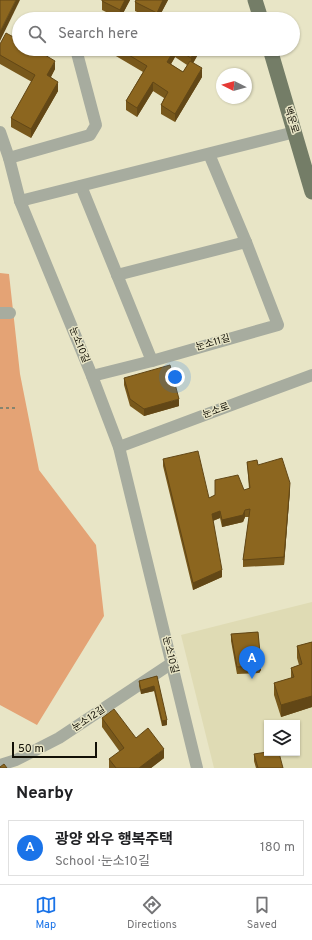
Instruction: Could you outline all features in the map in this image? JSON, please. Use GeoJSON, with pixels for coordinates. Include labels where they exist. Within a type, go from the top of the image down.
{"type":"FeatureCollection","features":[{"type":"Feature","properties":{"kind":"main road"},"geometry":{"type":"LineString","coordinates":[[255,0],[259,12]]}},
{"type":"Feature","properties":{"kind":"main road","name":"백운로"},"geometry":{"type":"LineString","coordinates":[[272,56],[312,192]]}},
{"type":"Feature","properties":{"kind":"street"},"geometry":{"type":"LineString","coordinates":[[9,158],[90,135],[96,124],[78,56]]}},
{"type":"Feature","properties":{"kind":"street","name":"눈소10길"},"geometry":{"type":"LineString","coordinates":[[0,132],[9,158],[20,201],[120,447],[172,663],[195,767]]}},
{"type":"Feature","properties":{"kind":"street"},"geometry":{"type":"LineString","coordinates":[[20,201],[295,132]]}},
{"type":"Feature","properties":{"kind":"street","name":"눈소11길"},"geometry":{"type":"LineString","coordinates":[[152,360],[278,325],[246,242],[209,154]]}},
{"type":"Feature","properties":{"kind":"street"},"geometry":{"type":"LineString","coordinates":[[81,186],[152,360],[92,376]]}},
{"type":"Feature","properties":{"kind":"street"},"geometry":{"type":"LineString","coordinates":[[117,275],[246,242]]}},
{"type":"Feature","properties":{"kind":"street","name":"눈소로"},"geometry":{"type":"LineString","coordinates":[[120,447],[312,375]]}},
{"type":"Feature","properties":{"kind":"street","name":"눈소12길"},"geometry":{"type":"LineString","coordinates":[[0,765],[16,760],[59,738],[172,663]]}},
{"type":"Feature","properties":{"kind":"path"},"geometry":{"type":"LineString","coordinates":[[0,408],[15,408]]}},
{"type":"Feature","properties":{"kind":"shaded area"},"geometry":{"type":"Polygon","coordinates":[[[0,273],[9,274],[20,374],[39,470],[96,545],[104,616],[37,725],[0,705],[0,273]]]}},
{"type":"Feature","properties":{"kind":"shaded area"},"geometry":{"type":"Polygon","coordinates":[[[312,602],[312,768],[214,768],[181,635],[312,602]]]}},
{"type":"Feature","properties":{"kind":"building"},"geometry":{"type":"Polygon","coordinates":[[[0,0],[16,0],[0,32],[0,0]]]}},
{"type":"Feature","properties":{"kind":"building"},"geometry":{"type":"Polygon","coordinates":[[[102,0],[125,0],[120,10],[102,0]]]}},
{"type":"Feature","properties":{"kind":"building"},"geometry":{"type":"Polygon","coordinates":[[[136,0],[163,0],[157,12],[135,2],[136,0]]]}},
{"type":"Feature","properties":{"kind":"building"},"geometry":{"type":"Polygon","coordinates":[[[6,33],[12,36],[12,56],[47,56],[55,61],[47,75],[58,82],[31,129],[11,118],[35,75],[0,55],[0,44],[6,33]]]}},
{"type":"Feature","properties":{"kind":"building"},"geometry":{"type":"Polygon","coordinates":[[[131,56],[171,56],[167,62],[183,72],[190,61],[202,68],[175,114],[161,105],[168,92],[153,82],[137,108],[126,101],[147,66],[131,56]]]}},
{"type":"Feature","properties":{"kind":"building"},"geometry":{"type":"Polygon","coordinates":[[[170,365],[179,399],[144,409],[130,399],[124,378],[170,365]]]}},
{"type":"Feature","properties":{"kind":"building"},"geometry":{"type":"Polygon","coordinates":[[[198,451],[209,498],[215,495],[215,480],[238,475],[244,490],[250,488],[247,462],[257,460],[258,465],[282,458],[290,483],[284,557],[243,560],[250,509],[245,510],[243,515],[222,520],[220,511],[212,514],[222,570],[193,583],[163,459],[198,451]]]}},
{"type":"Feature","properties":{"kind":"building"},"geometry":{"type":"Polygon","coordinates":[[[258,632],[261,663],[259,666],[237,667],[231,634],[258,632]]]}},
{"type":"Feature","properties":{"kind":"building"},"geometry":{"type":"Polygon","coordinates":[[[312,642],[312,696],[281,705],[274,683],[294,677],[291,668],[302,664],[297,646],[312,642]]]}},
{"type":"Feature","properties":{"kind":"building"},"geometry":{"type":"Polygon","coordinates":[[[157,676],[167,720],[162,721],[154,686],[141,690],[139,681],[157,676]]]}},
{"type":"Feature","properties":{"kind":"building"},"geometry":{"type":"Polygon","coordinates":[[[114,709],[136,738],[148,728],[164,749],[139,768],[116,768],[109,759],[124,748],[102,718],[114,709]]]}},
{"type":"Feature","properties":{"kind":"building"},"geometry":{"type":"Polygon","coordinates":[[[264,752],[264,756],[280,756],[283,768],[258,768],[254,754],[264,752]]]}},
{"type":"Feature","properties":{"kind":"building"},"geometry":{"type":"Polygon","coordinates":[[[4,764],[7,768],[0,768],[0,767],[4,764]]]}},
{"type":"Feature","properties":{"kind":"place","name":"광양 와우 행복주택"},"geometry":{"type":"Point","coordinates":[252,679]}}]}
